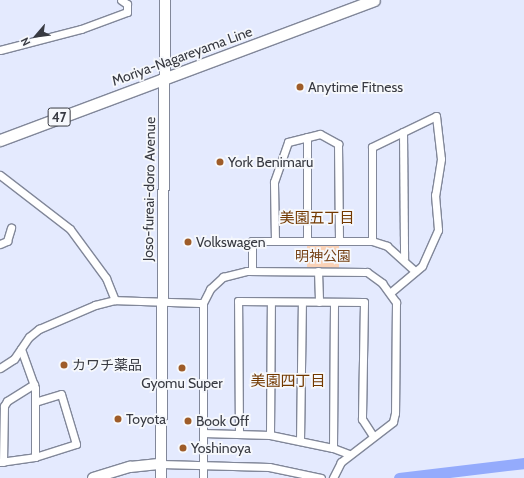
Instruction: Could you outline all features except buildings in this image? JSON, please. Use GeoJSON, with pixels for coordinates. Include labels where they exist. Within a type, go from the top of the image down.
{"type":"FeatureCollection","features":[{"type":"Feature","properties":{"kind":"main road","name":"Moriya-Nagareyama Line"},"geometry":{"type":"LineString","coordinates":[[0,140],[374,0]]}},
{"type":"Feature","properties":{"kind":"street"},"geometry":{"type":"LineString","coordinates":[[0,50],[81,29],[127,12],[127,4],[121,0]]}},
{"type":"Feature","properties":{"kind":"street","name":"Joso-fureai-doro Avenue"},"geometry":{"type":"LineString","coordinates":[[161,464],[165,0]]}},
{"type":"Feature","properties":{"kind":"street"},"geometry":{"type":"LineString","coordinates":[[372,241],[370,152],[372,147],[436,116],[441,159],[435,195],[438,230],[422,266],[391,292]]}},
{"type":"Feature","properties":{"kind":"street"},"geometry":{"type":"LineString","coordinates":[[403,132],[404,258]]}},
{"type":"Feature","properties":{"kind":"street"},"geometry":{"type":"LineString","coordinates":[[275,241],[274,182],[288,142],[320,134],[338,144],[339,241]]}},
{"type":"Feature","properties":{"kind":"street"},"geometry":{"type":"LineString","coordinates":[[307,137],[307,241]]}},
{"type":"Feature","properties":{"kind":"street"},"geometry":{"type":"LineString","coordinates":[[0,175],[70,229],[106,278],[115,300]]}},
{"type":"Feature","properties":{"kind":"street"},"geometry":{"type":"LineString","coordinates":[[0,244],[7,241],[11,228]]}},
{"type":"Feature","properties":{"kind":"street"},"geometry":{"type":"LineString","coordinates":[[252,271],[252,241],[372,241],[387,246],[404,258],[415,271]]}},
{"type":"Feature","properties":{"kind":"street"},"geometry":{"type":"LineString","coordinates":[[203,478],[203,303],[210,289],[223,277],[252,271],[367,272],[391,292],[396,302],[396,413],[393,422],[349,454],[341,462],[334,478]]}},
{"type":"Feature","properties":{"kind":"street"},"geometry":{"type":"LineString","coordinates":[[318,271],[319,302]]}},
{"type":"Feature","properties":{"kind":"street"},"geometry":{"type":"LineString","coordinates":[[0,368],[14,359],[29,338],[40,329],[95,304],[115,300],[203,303]]}},
{"type":"Feature","properties":{"kind":"street"},"geometry":{"type":"LineString","coordinates":[[239,434],[238,302],[364,302],[362,419],[373,436]]}},
{"type":"Feature","properties":{"kind":"street"},"geometry":{"type":"LineString","coordinates":[[270,435],[271,302]]}},
{"type":"Feature","properties":{"kind":"street"},"geometry":{"type":"LineString","coordinates":[[300,441],[302,302]]}},
{"type":"Feature","properties":{"kind":"street"},"geometry":{"type":"LineString","coordinates":[[333,448],[334,302]]}},
{"type":"Feature","properties":{"kind":"street"},"geometry":{"type":"LineString","coordinates":[[22,349],[34,384],[35,457]]}},
{"type":"Feature","properties":{"kind":"street"},"geometry":{"type":"LineString","coordinates":[[34,384],[7,400],[4,406],[1,462],[35,457],[76,444],[61,394],[35,402]]}},
{"type":"Feature","properties":{"kind":"street"},"geometry":{"type":"LineString","coordinates":[[203,433],[270,435],[333,448],[349,454]]}},
{"type":"Feature","properties":{"kind":"street"},"geometry":{"type":"LineString","coordinates":[[161,464],[161,478]]}},
{"type":"Feature","properties":{"kind":"street"},"geometry":{"type":"LineString","coordinates":[[93,478],[130,467],[161,464],[285,469],[321,478]]}},
{"type":"Feature","properties":{"kind":"green space","name":"明神公園"},"geometry":{"type":"Polygon","coordinates":[[[307,241],[339,241],[339,271],[307,271],[307,241]]]}},
{"type":"Feature","properties":{"kind":"waterway"},"geometry":{"type":"LineString","coordinates":[[399,478],[524,463]]}},
{"type":"Feature","properties":{"kind":"place","name":"Anytime Fitness"},"geometry":{"type":"Point","coordinates":[300,87]}},
{"type":"Feature","properties":{"kind":"place","name":"York Benimaru"},"geometry":{"type":"Point","coordinates":[220,162]}},
{"type":"Feature","properties":{"kind":"place","name":"Volkswagen"},"geometry":{"type":"Point","coordinates":[188,242]}},
{"type":"Feature","properties":{"kind":"place","name":"カワチ薬品"},"geometry":{"type":"Point","coordinates":[64,365]}},
{"type":"Feature","properties":{"kind":"place","name":"Gyomu Super"},"geometry":{"type":"Point","coordinates":[182,368]}},
{"type":"Feature","properties":{"kind":"place","name":"Toyota"},"geometry":{"type":"Point","coordinates":[118,419]}},
{"type":"Feature","properties":{"kind":"place","name":"Book Off"},"geometry":{"type":"Point","coordinates":[188,421]}},
{"type":"Feature","properties":{"kind":"place","name":"Yoshinoya"},"geometry":{"type":"Point","coordinates":[183,448]}},
{"type":"Feature","properties":{"kind":"district","name":"美園五丁目"},"geometry":{"type":"Point","coordinates":[317,219]}},
{"type":"Feature","properties":{"kind":"district","name":"美園四丁目"},"geometry":{"type":"Point","coordinates":[288,382]}}]}
